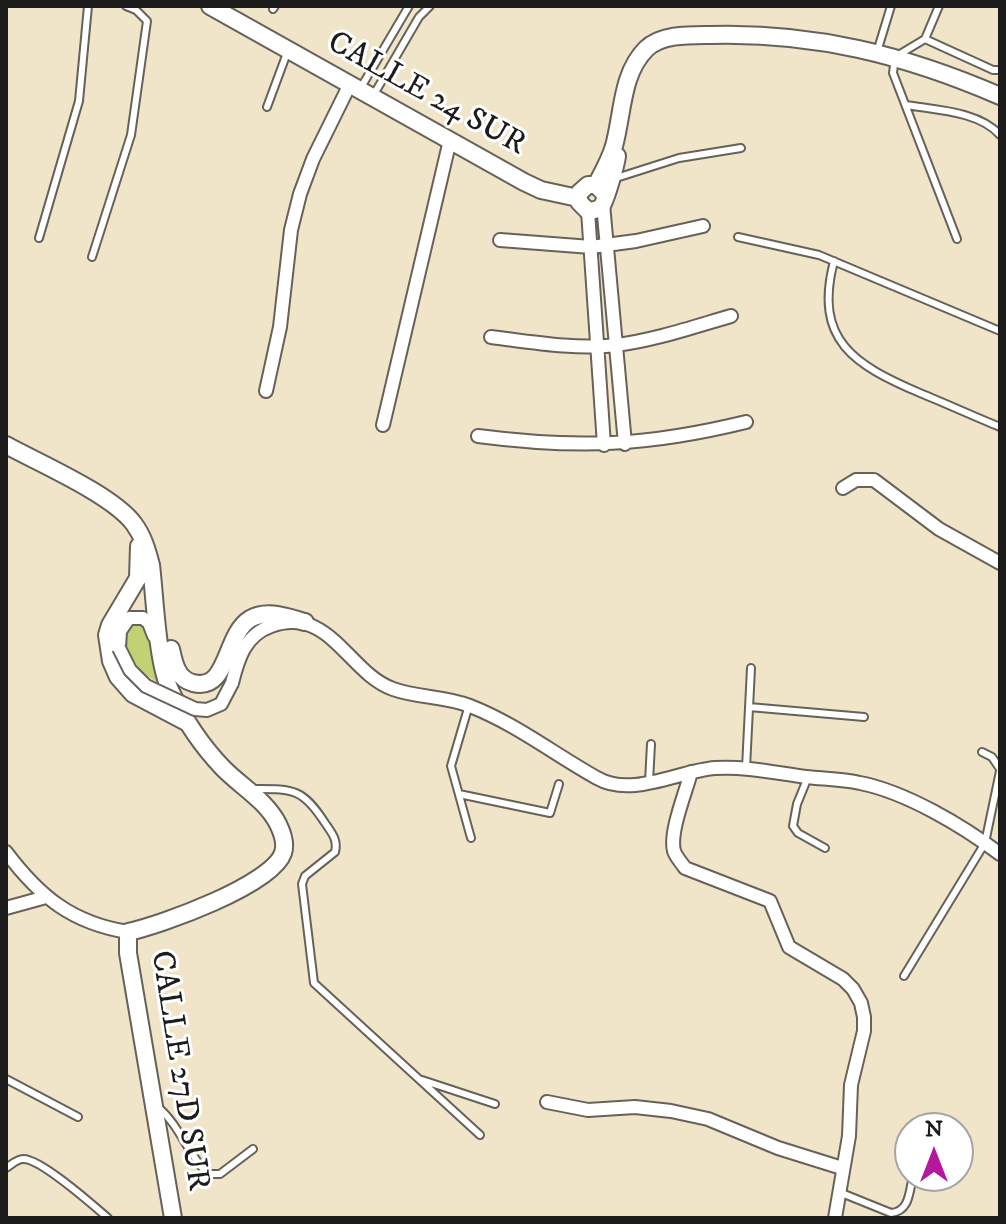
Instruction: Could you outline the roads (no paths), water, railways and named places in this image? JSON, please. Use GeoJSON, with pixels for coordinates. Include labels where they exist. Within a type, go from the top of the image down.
{"type":"FeatureCollection","features":[{"type":"Feature","properties":{"kind":"street","name":"CALLE 24 SUR"},"geometry":{"type":"LineString","coordinates":[[210,6],[541,190],[597,195]]}},
{"type":"Feature","properties":{"kind":"street"},"geometry":{"type":"LineString","coordinates":[[604,445],[591,247],[597,195],[615,143],[631,73],[649,46],[682,36],[761,33],[794,36],[895,57],[1000,96]]}},
{"type":"Feature","properties":{"kind":"street"},"geometry":{"type":"LineString","coordinates":[[266,391],[280,327],[291,230],[300,194],[313,159],[361,90]]}},
{"type":"Feature","properties":{"kind":"street"},"geometry":{"type":"LineString","coordinates":[[383,425],[450,140]]}},
{"type":"Feature","properties":{"kind":"street"},"geometry":{"type":"LineString","coordinates":[[597,195],[608,245],[625,444]]}},
{"type":"Feature","properties":{"kind":"street"},"geometry":{"type":"LineString","coordinates":[[500,240],[591,247],[703,226]]}},
{"type":"Feature","properties":{"kind":"street"},"geometry":{"type":"LineString","coordinates":[[491,337],[597,346],[658,337],[731,316]]}},
{"type":"Feature","properties":{"kind":"street"},"geometry":{"type":"LineString","coordinates":[[478,436],[528,442],[625,444],[696,434],[746,422]]}},
{"type":"Feature","properties":{"kind":"street"},"geometry":{"type":"LineString","coordinates":[[6,445],[111,502],[129,518],[146,545],[176,669],[187,681],[204,684],[221,673],[233,637],[251,618],[271,614],[305,622],[329,636],[383,685],[469,705],[528,734],[612,785],[649,782],[715,768],[862,783],[890,791],[955,824],[1000,854]]}},
{"type":"Feature","properties":{"kind":"street"},"geometry":{"type":"LineString","coordinates":[[843,488],[856,480],[874,480],[939,529],[1000,563]]}},
{"type":"Feature","properties":{"kind":"street"},"geometry":{"type":"LineString","coordinates":[[129,518],[137,537],[138,578],[113,620],[107,645],[118,677],[133,694],[191,726]]}},
{"type":"Feature","properties":{"kind":"street"},"geometry":{"type":"LineString","coordinates":[[151,565],[165,674]]}},
{"type":"Feature","properties":{"kind":"street"},"geometry":{"type":"LineString","coordinates":[[124,604],[131,600],[144,600],[157,617]]}},
{"type":"Feature","properties":{"kind":"street"},"geometry":{"type":"LineString","coordinates":[[6,852],[46,897],[83,921],[105,929],[128,932],[146,928],[241,890],[273,869],[283,853],[284,839],[270,810],[224,769],[203,744],[172,695],[149,623],[136,616],[124,622],[119,648]]}},
{"type":"Feature","properties":{"kind":"street"},"geometry":{"type":"LineString","coordinates":[[113,620],[119,648],[130,670],[146,686],[195,709],[207,710],[221,704],[232,683],[239,657],[254,636],[275,624],[305,622]]}},
{"type":"Feature","properties":{"kind":"street"},"geometry":{"type":"LineString","coordinates":[[691,772],[674,835],[674,849],[685,868],[770,901],[789,947],[843,979],[861,1003],[864,1031],[851,1085],[849,1136],[835,1218]]}},
{"type":"Feature","properties":{"kind":"street"},"geometry":{"type":"LineString","coordinates":[[6,908],[46,897]]}},
{"type":"Feature","properties":{"kind":"street","name":"CALLE 27D SUR"},"geometry":{"type":"LineString","coordinates":[[128,932],[128,953],[173,1218]]}},
{"type":"Feature","properties":{"kind":"street"},"geometry":{"type":"LineString","coordinates":[[547,1102],[588,1110],[635,1107],[708,1119],[778,1148],[842,1168]]}},
{"type":"Feature","properties":{"kind":"lane"},"geometry":{"type":"LineString","coordinates":[[39,238],[79,101],[88,6]]}},
{"type":"Feature","properties":{"kind":"lane"},"geometry":{"type":"LineString","coordinates":[[92,257],[131,135],[147,21],[136,10],[126,6]]}},
{"type":"Feature","properties":{"kind":"lane"},"geometry":{"type":"LineString","coordinates":[[361,90],[409,6]]}},
{"type":"Feature","properties":{"kind":"lane"},"geometry":{"type":"LineString","coordinates":[[361,90],[430,6]]}},
{"type":"Feature","properties":{"kind":"lane"},"geometry":{"type":"LineString","coordinates":[[877,52],[891,6]]}},
{"type":"Feature","properties":{"kind":"lane"},"geometry":{"type":"LineString","coordinates":[[939,6],[925,39],[895,57],[893,73],[957,239]]}},
{"type":"Feature","properties":{"kind":"lane"},"geometry":{"type":"LineString","coordinates":[[925,39],[993,70],[1000,70]]}},
{"type":"Feature","properties":{"kind":"lane"},"geometry":{"type":"LineString","coordinates":[[267,107],[289,50]]}},
{"type":"Feature","properties":{"kind":"lane"},"geometry":{"type":"LineString","coordinates":[[906,105],[967,117],[985,123],[1000,135]]}},
{"type":"Feature","properties":{"kind":"lane"},"geometry":{"type":"LineString","coordinates":[[597,195],[679,158],[741,148]]}},
{"type":"Feature","properties":{"kind":"lane"},"geometry":{"type":"LineString","coordinates":[[738,237],[809,251],[1000,331]]}},
{"type":"Feature","properties":{"kind":"lane"},"geometry":{"type":"LineString","coordinates":[[834,261],[828,290],[831,316],[850,353],[877,375],[1000,427]]}},
{"type":"Feature","properties":{"kind":"lane"},"geometry":{"type":"LineString","coordinates":[[746,769],[751,668]]}},
{"type":"Feature","properties":{"kind":"lane"},"geometry":{"type":"LineString","coordinates":[[469,705],[451,766],[471,838]]}},
{"type":"Feature","properties":{"kind":"lane"},"geometry":{"type":"LineString","coordinates":[[749,707],[864,717]]}},
{"type":"Feature","properties":{"kind":"lane"},"geometry":{"type":"LineString","coordinates":[[649,782],[651,744]]}},
{"type":"Feature","properties":{"kind":"lane"},"geometry":{"type":"LineString","coordinates":[[904,976],[985,843],[1000,770],[992,757],[982,752]]}},
{"type":"Feature","properties":{"kind":"lane"},"geometry":{"type":"LineString","coordinates":[[808,777],[793,826],[798,833],[825,848]]}},
{"type":"Feature","properties":{"kind":"lane"},"geometry":{"type":"LineString","coordinates":[[459,794],[550,813],[559,784]]}},
{"type":"Feature","properties":{"kind":"lane"},"geometry":{"type":"LineString","coordinates":[[247,789],[276,789],[305,796],[335,839],[335,852],[305,876],[302,884],[314,983],[480,1135]]}},
{"type":"Feature","properties":{"kind":"lane"},"geometry":{"type":"LineString","coordinates":[[6,1079],[78,1117]]}},
{"type":"Feature","properties":{"kind":"lane"},"geometry":{"type":"LineString","coordinates":[[418,1079],[495,1104]]}},
{"type":"Feature","properties":{"kind":"lane"},"geometry":{"type":"LineString","coordinates":[[153,1103],[168,1116],[200,1167],[208,1174],[220,1174],[253,1149]]}},
{"type":"Feature","properties":{"kind":"lane"},"geometry":{"type":"LineString","coordinates":[[6,1168],[20,1159],[32,1161],[72,1187],[108,1218]]}},
{"type":"Feature","properties":{"kind":"lane"},"geometry":{"type":"LineString","coordinates":[[839,1192],[891,1213],[905,1207],[909,1192]]}}]}
